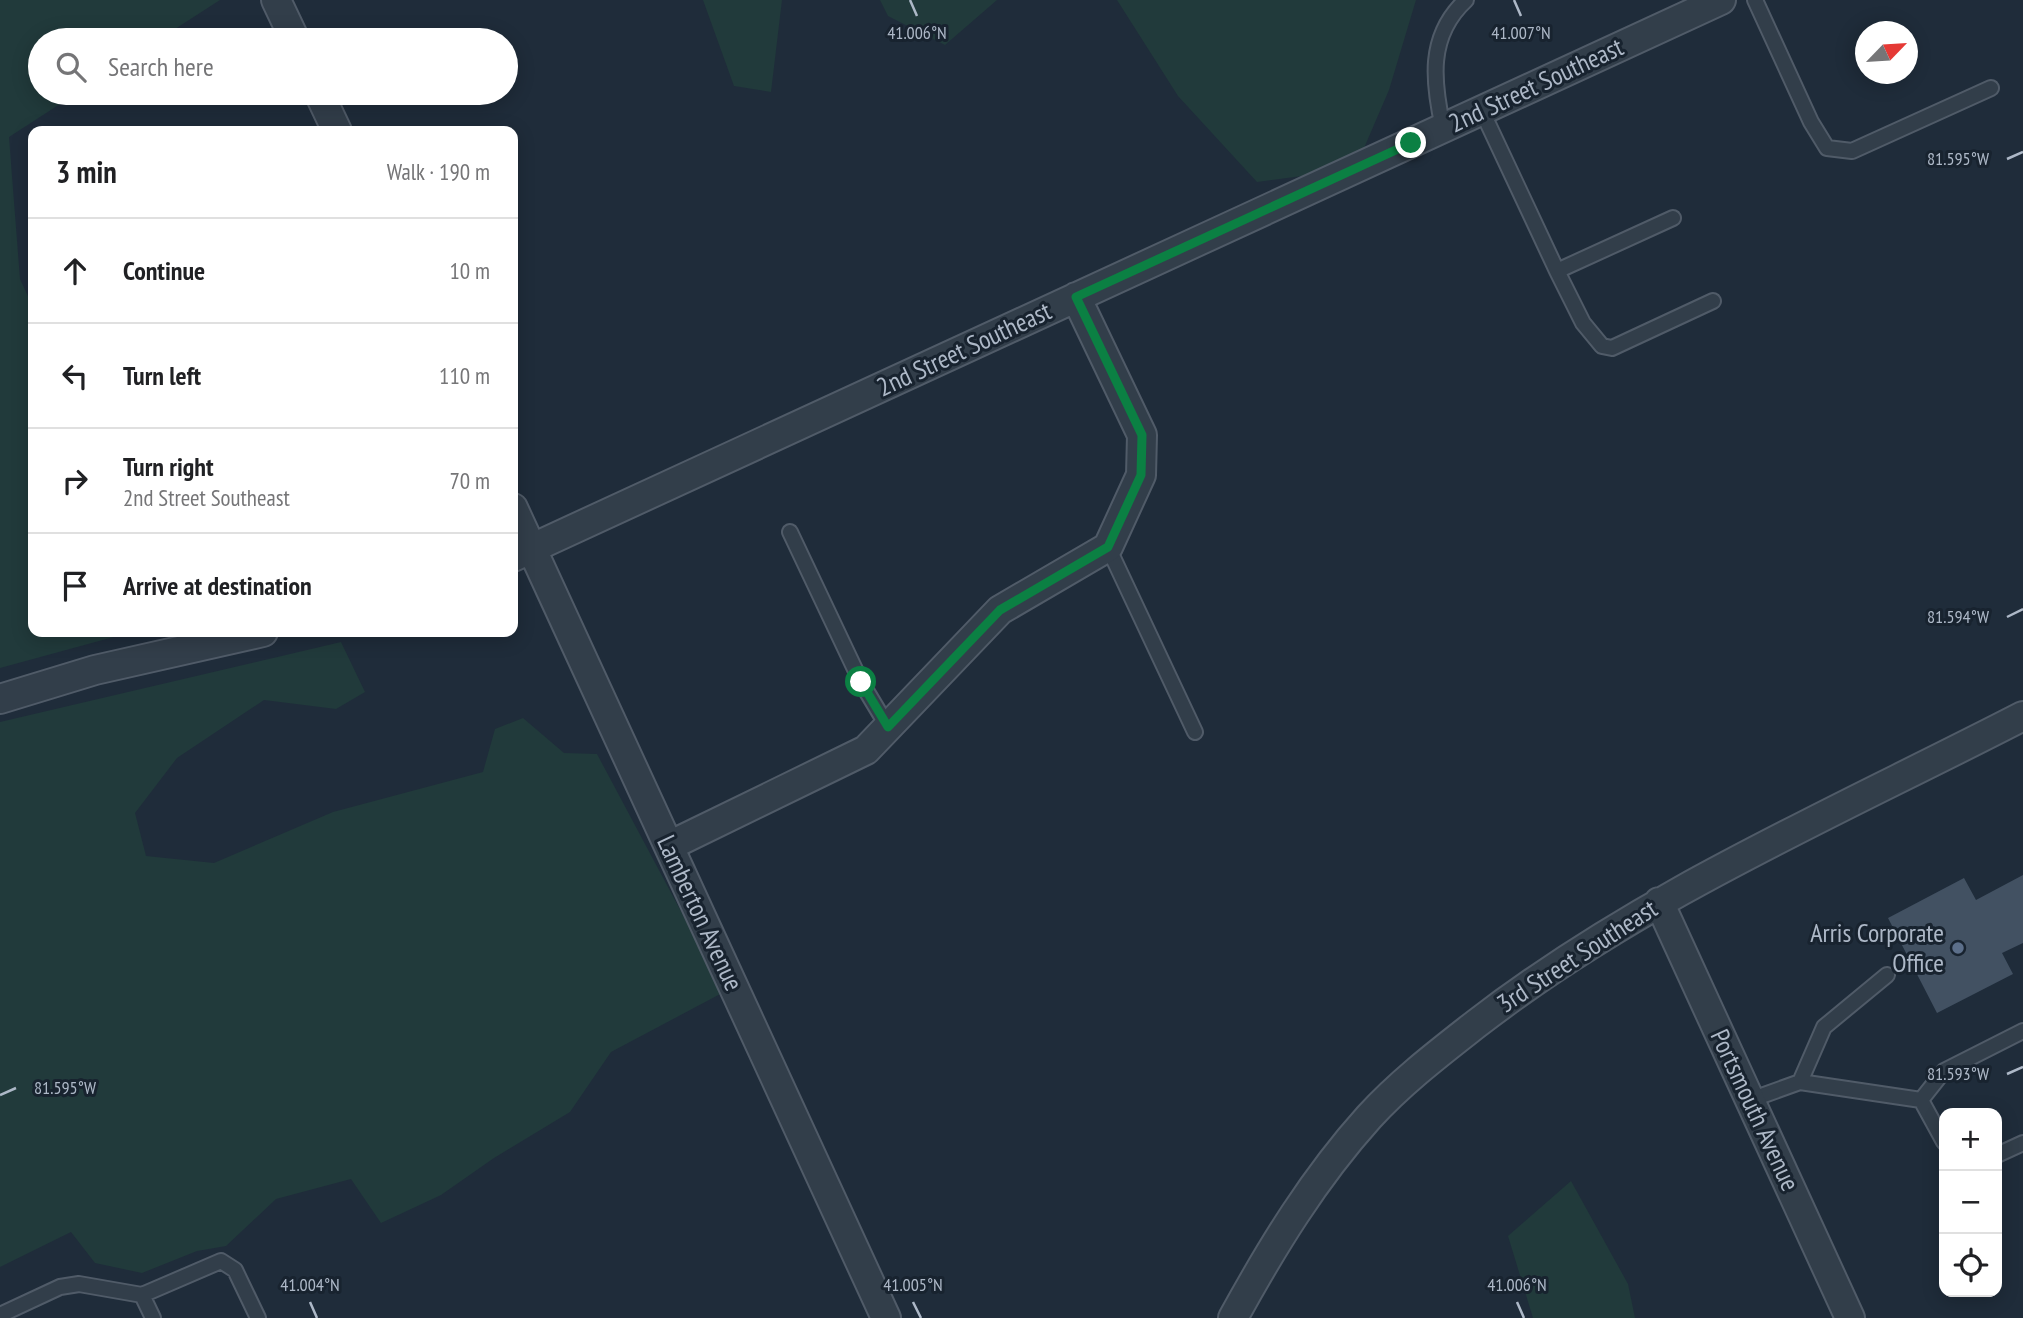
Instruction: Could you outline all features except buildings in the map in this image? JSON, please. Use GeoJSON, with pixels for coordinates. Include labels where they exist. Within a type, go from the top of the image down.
{"type":"FeatureCollection","features":[{"type":"Feature","properties":{"kind":"street"},"geometry":{"type":"LineString","coordinates":[[276,0],[289,28]]}},
{"type":"Feature","properties":{"kind":"street","name":"2nd Street Southeast"},"geometry":{"type":"LineString","coordinates":[[522,552],[1721,0]]}},
{"type":"Feature","properties":{"kind":"street"},"geometry":{"type":"LineString","coordinates":[[324,105],[334,126]]}},
{"type":"Feature","properties":{"kind":"street"},"geometry":{"type":"LineString","coordinates":[[669,846],[866,750],[1000,610],[1108,547],[1141,475],[1142,435],[1076,297]]}},
{"type":"Feature","properties":{"kind":"street","name":"Lamberton Avenue"},"geometry":{"type":"LineString","coordinates":[[518,532],[522,552],[669,846],[886,1318]]}},
{"type":"Feature","properties":{"kind":"street"},"geometry":{"type":"LineString","coordinates":[[0,699],[95,670],[241,637]]}},
{"type":"Feature","properties":{"kind":"street","name":"3rd Street Southeast"},"geometry":{"type":"LineString","coordinates":[[1233,1318],[1291,1219],[1370,1117],[1429,1061],[1514,995],[1660,902],[1728,864],[2023,716]]}},
{"type":"Feature","properties":{"kind":"street","name":"Portsmouth Avenue"},"geometry":{"type":"LineString","coordinates":[[1660,902],[1850,1318]]}},
{"type":"Feature","properties":{"kind":"lane"},"geometry":{"type":"LineString","coordinates":[[1443,128],[1433,83],[1435,57],[1447,26],[1466,0]]}},
{"type":"Feature","properties":{"kind":"lane"},"geometry":{"type":"LineString","coordinates":[[1755,0],[1811,122],[1827,148],[1852,151],[1991,88]]}},
{"type":"Feature","properties":{"kind":"lane"},"geometry":{"type":"LineString","coordinates":[[1482,111],[1583,323],[1602,346],[1612,348],[1713,301]]}},
{"type":"Feature","properties":{"kind":"lane"},"geometry":{"type":"LineString","coordinates":[[1557,271],[1673,218]]}},
{"type":"Feature","properties":{"kind":"lane"},"geometry":{"type":"LineString","coordinates":[[790,532],[861,682],[888,727]]}},
{"type":"Feature","properties":{"kind":"lane"},"geometry":{"type":"LineString","coordinates":[[1108,547],[1195,732]]}},
{"type":"Feature","properties":{"kind":"lane"},"geometry":{"type":"LineString","coordinates":[[1800,1082],[1824,1027],[1887,975]]}},
{"type":"Feature","properties":{"kind":"lane"},"geometry":{"type":"LineString","coordinates":[[1921,1100],[1944,1070],[2023,1031]]}},
{"type":"Feature","properties":{"kind":"lane"},"geometry":{"type":"LineString","coordinates":[[1750,1100],[1800,1082],[1921,1100]]}},
{"type":"Feature","properties":{"kind":"lane"},"geometry":{"type":"LineString","coordinates":[[1921,1100],[1939,1133]]}},
{"type":"Feature","properties":{"kind":"lane"},"geometry":{"type":"LineString","coordinates":[[2002,1154],[2023,1143]]}},
{"type":"Feature","properties":{"kind":"lane"},"geometry":{"type":"LineString","coordinates":[[0,1315],[60,1287],[79,1284],[142,1295],[221,1261],[235,1270],[258,1318]]}},
{"type":"Feature","properties":{"kind":"lane"},"geometry":{"type":"LineString","coordinates":[[142,1295],[153,1318]]}},
{"type":"Feature","properties":{"kind":"green space"},"geometry":{"type":"Polygon","coordinates":[[[0,0],[220,0],[177,28],[28,28],[28,105],[58,105],[9,137],[20,279],[28,296],[28,637],[114,637],[0,668],[0,0]]]}},
{"type":"Feature","properties":{"kind":"green space"},"geometry":{"type":"Polygon","coordinates":[[[703,0],[782,0],[771,92],[734,86],[703,0]]]}},
{"type":"Feature","properties":{"kind":"green space"},"geometry":{"type":"Polygon","coordinates":[[[880,0],[997,0],[945,45],[888,16],[880,0]]]}},
{"type":"Feature","properties":{"kind":"green space"},"geometry":{"type":"Polygon","coordinates":[[[1117,0],[1416,0],[1389,90],[1355,169],[1257,182],[1178,96],[1117,0]]]}},
{"type":"Feature","properties":{"kind":"green space"},"geometry":{"type":"Polygon","coordinates":[[[341,642],[365,692],[336,709],[264,700],[177,758],[135,813],[146,856],[214,863],[333,812],[483,772],[495,729],[523,718],[564,753],[597,754],[724,992],[611,1052],[570,1112],[494,1158],[441,1195],[381,1223],[351,1179],[276,1199],[226,1246],[197,1251],[142,1273],[95,1263],[71,1232],[0,1267],[0,722],[341,642]]]}},
{"type":"Feature","properties":{"kind":"green space"},"geometry":{"type":"Polygon","coordinates":[[[1571,1181],[1628,1284],[1635,1318],[1533,1318],[1508,1236],[1571,1181]]]}},
{"type":"Feature","properties":{"kind":"place","name":"Arris Corporate Office"},"geometry":{"type":"Point","coordinates":[1958,948]}},
{"type":"Feature","properties":{"kind":"route"},"geometry":{"type":"LineString","coordinates":[[861,682],[888,727],[1000,610],[1108,547],[1141,475],[1142,435],[1076,297],[1411,143]]}}]}
